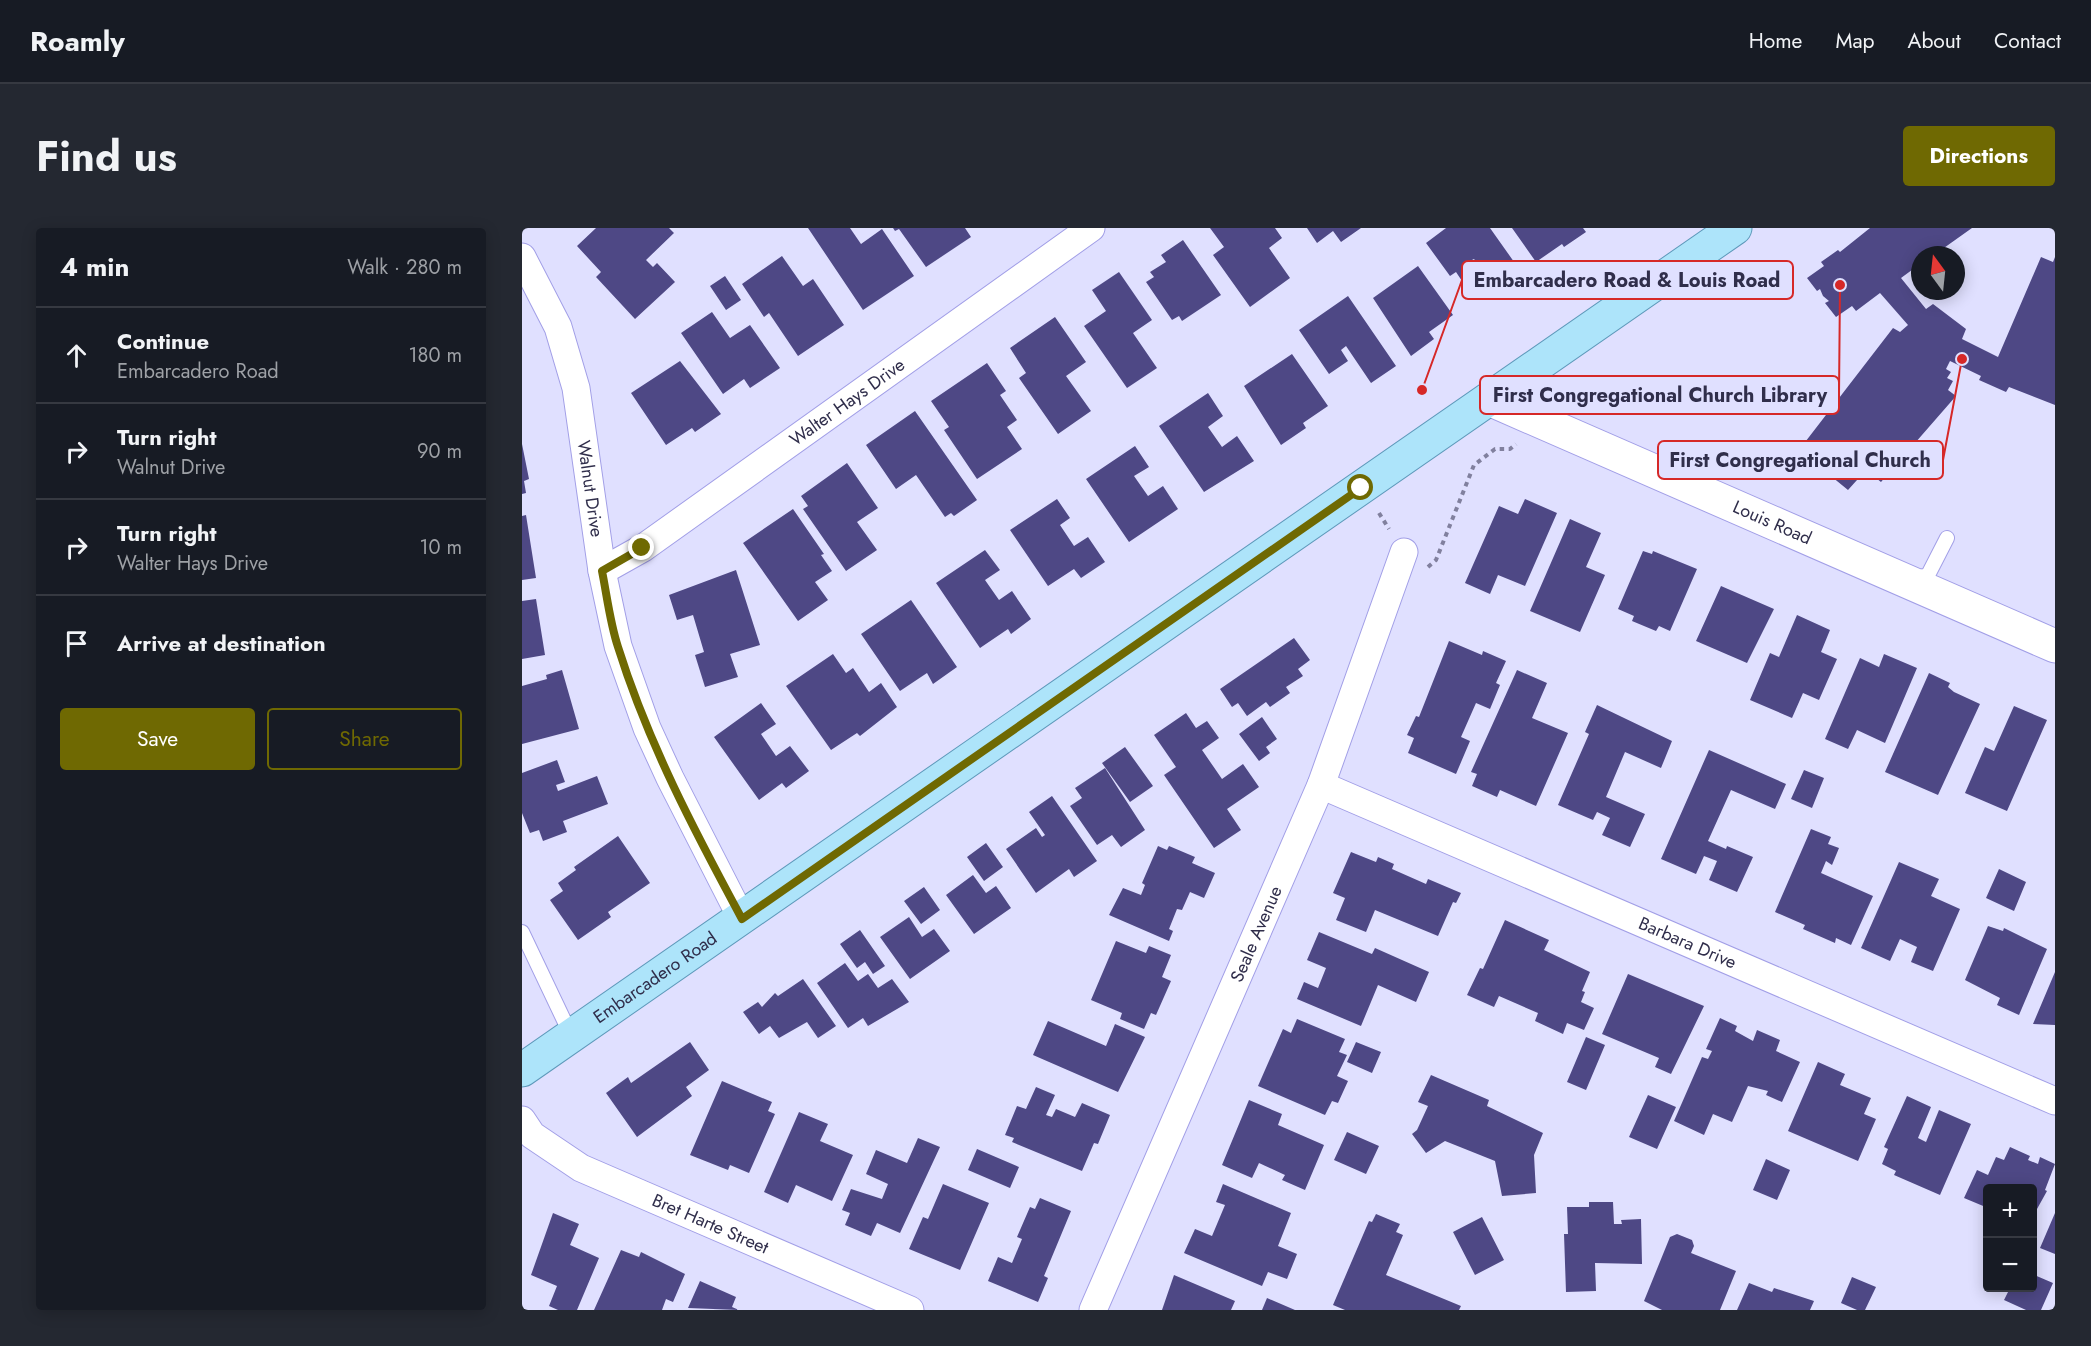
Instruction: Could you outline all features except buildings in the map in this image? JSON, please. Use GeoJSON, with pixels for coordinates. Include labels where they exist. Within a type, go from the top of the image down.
{"type":"FeatureCollection","features":[{"type":"Feature","properties":{"kind":"main road","name":"Embarcadero Road"},"geometry":{"type":"LineString","coordinates":[[522,1070],[1735,228]]}},
{"type":"Feature","properties":{"kind":"street","name":"Walter Hays Drive"},"geometry":{"type":"LineString","coordinates":[[602,571],[642,548],[1091,228]]}},
{"type":"Feature","properties":{"kind":"street","name":"Walnut Drive"},"geometry":{"type":"LineString","coordinates":[[522,257],[558,327],[571,368],[602,571],[618,646],[647,728],[742,919]]}},
{"type":"Feature","properties":{"kind":"street","name":"Louis Road"},"geometry":{"type":"LineString","coordinates":[[1490,399],[2055,646]]}},
{"type":"Feature","properties":{"kind":"street","name":"Seale Avenue"},"geometry":{"type":"LineString","coordinates":[[1093,1310],[1321,785],[1404,552]]}},
{"type":"Feature","properties":{"kind":"street","name":"Barbara Drive"},"geometry":{"type":"LineString","coordinates":[[1321,785],[2055,1101]]}},
{"type":"Feature","properties":{"kind":"street","name":"Bret Harte Street"},"geometry":{"type":"LineString","coordinates":[[522,1120],[532,1135],[581,1168],[910,1310]]}},
{"type":"Feature","properties":{"kind":"lane"},"geometry":{"type":"LineString","coordinates":[[1906,581],[1928,575],[1947,538]]}},
{"type":"Feature","properties":{"kind":"lane"},"geometry":{"type":"LineString","coordinates":[[522,932],[571,1035]]}},
{"type":"Feature","properties":{"kind":"path"},"geometry":{"type":"LineString","coordinates":[[1361,488],[1416,567],[1430,567],[1436,560],[1474,465],[1495,449],[1510,449]]}},
{"type":"Feature","properties":{"kind":"place","name":"First Congregational Church Library"},"geometry":{"type":"Point","coordinates":[1840,285]}},
{"type":"Feature","properties":{"kind":"place","name":"First Congregational Church"},"geometry":{"type":"Point","coordinates":[1962,359]}},
{"type":"Feature","properties":{"kind":"place","name":"Embarcadero Road & Louis Road"},"geometry":{"type":"Point","coordinates":[1422,390]}},
{"type":"Feature","properties":{"kind":"route"},"geometry":{"type":"LineString","coordinates":[[642,548],[602,571],[618,646],[647,728],[742,919],[1361,488]]}}]}
